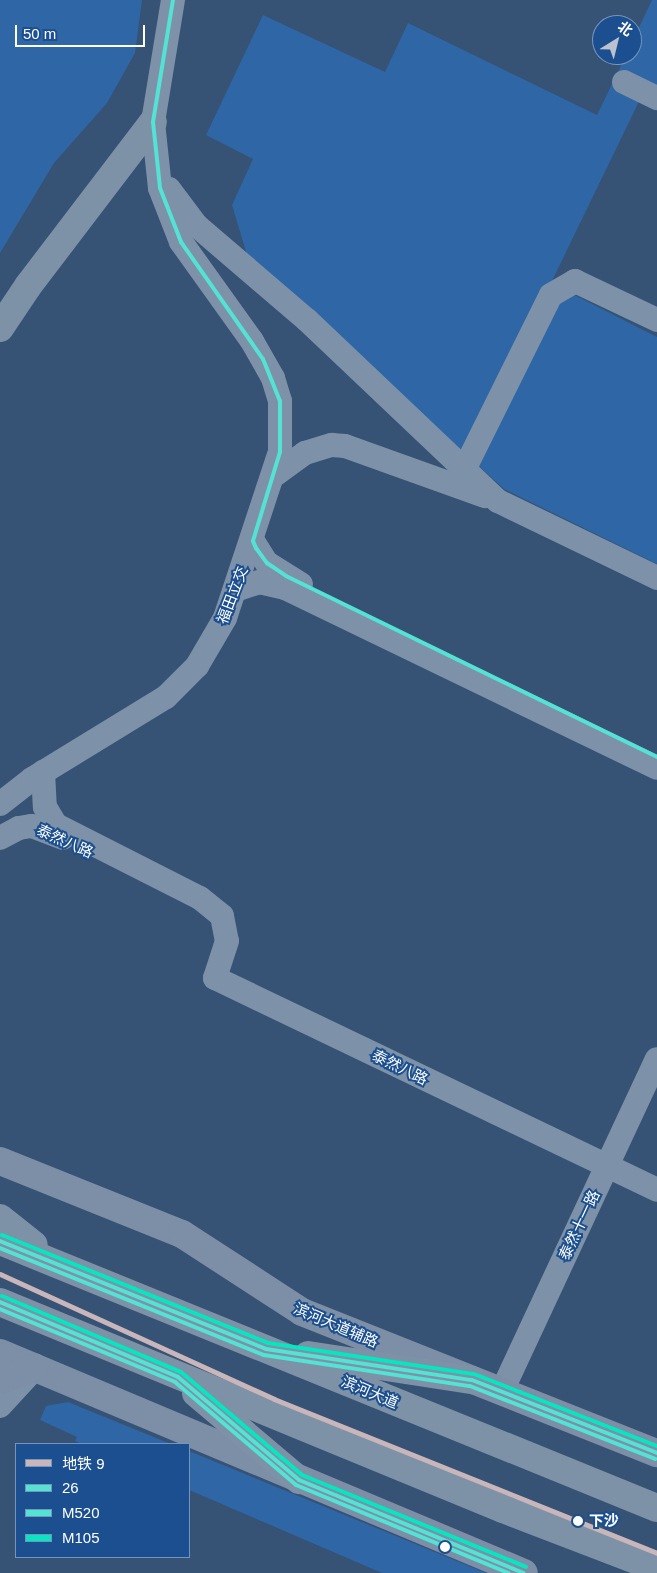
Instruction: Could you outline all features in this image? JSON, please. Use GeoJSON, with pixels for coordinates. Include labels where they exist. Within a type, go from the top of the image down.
{"type":"FeatureCollection","features":[{"type":"Feature","properties":{"kind":"highway"},"geometry":{"type":"LineString","coordinates":[[0,328],[18,299],[153,122]]}},
{"type":"Feature","properties":{"kind":"highway"},"geometry":{"type":"LineString","coordinates":[[0,1218],[59,1264]]}},
{"type":"Feature","properties":{"kind":"highway","name":"滨河大道"},"geometry":{"type":"LineString","coordinates":[[0,1241],[657,1508]]}},
{"type":"Feature","properties":{"kind":"highway"},"geometry":{"type":"LineString","coordinates":[[0,1302],[502,1509],[657,1568]]}},
{"type":"Feature","properties":{"kind":"highway"},"geometry":{"type":"LineString","coordinates":[[266,1349],[472,1380]]}},
{"type":"Feature","properties":{"kind":"highway"},"geometry":{"type":"LineString","coordinates":[[178,1377],[299,1480]]}},
{"type":"Feature","properties":{"kind":"main road","name":"滨河大道辅路"},"geometry":{"type":"LineString","coordinates":[[0,1161],[182,1234],[302,1312],[657,1453]]}},
{"type":"Feature","properties":{"kind":"main road"},"geometry":{"type":"LineString","coordinates":[[0,1353],[524,1573]]}},
{"type":"Feature","properties":{"kind":"main road"},"geometry":{"type":"LineString","coordinates":[[0,1380],[35,1368]]}},
{"type":"Feature","properties":{"kind":"street","name":"福田立交"},"geometry":{"type":"LineString","coordinates":[[159,76],[161,0]]}},
{"type":"Feature","properties":{"kind":"street","name":"福田立交"},"geometry":{"type":"LineString","coordinates":[[0,804],[43,772],[144,711],[180,685],[211,645],[235,590],[276,474],[282,426],[280,401],[273,378],[252,341],[181,242],[160,188],[154,150],[153,122],[159,76],[173,0]]}},
{"type":"Feature","properties":{"kind":"street"},"geometry":{"type":"LineString","coordinates":[[624,82],[657,98]]}},
{"type":"Feature","properties":{"kind":"street"},"geometry":{"type":"LineString","coordinates":[[154,150],[169,190],[191,220],[313,326],[498,500]]}},
{"type":"Feature","properties":{"kind":"street"},"geometry":{"type":"LineString","coordinates":[[464,470],[551,295],[575,281],[657,320]]}},
{"type":"Feature","properties":{"kind":"street"},"geometry":{"type":"LineString","coordinates":[[276,474],[305,453],[332,446],[345,446],[498,500],[657,578]]}},
{"type":"Feature","properties":{"kind":"street"},"geometry":{"type":"LineString","coordinates":[[253,541],[267,563],[286,576],[657,757]]}},
{"type":"Feature","properties":{"kind":"street"},"geometry":{"type":"LineString","coordinates":[[235,590],[259,582],[285,588],[657,768]]}},
{"type":"Feature","properties":{"kind":"street","name":"泰然八路"},"geometry":{"type":"LineString","coordinates":[[43,772],[45,808],[56,826],[200,898],[222,916],[228,934],[215,978],[657,1190]]}},
{"type":"Feature","properties":{"kind":"street","name":"泰然八路"},"geometry":{"type":"LineString","coordinates":[[0,838],[23,826],[37,827],[197,904],[211,906]]}},
{"type":"Feature","properties":{"kind":"street","name":"泰然十一路"},"geometry":{"type":"LineString","coordinates":[[502,1390],[657,1059]]}},
{"type":"Feature","properties":{"kind":"street"},"geometry":{"type":"LineString","coordinates":[[0,1406],[35,1368]]}},
{"type":"Feature","properties":{"kind":"shaded area"},"geometry":{"type":"Polygon","coordinates":[[[0,0],[142,0],[135,53],[107,103],[54,163],[0,253],[0,0]]]}},
{"type":"Feature","properties":{"kind":"shaded area"},"geometry":{"type":"Polygon","coordinates":[[[652,0],[657,0],[657,87],[648,83],[551,283],[657,337],[657,564],[504,489],[247,255],[232,205],[253,159],[206,135],[263,15],[385,72],[408,23],[597,115],[621,65],[642,65],[642,21],[652,0]]]}},
{"type":"Feature","properties":{"kind":"shaded area"},"geometry":{"type":"Polygon","coordinates":[[[68,1402],[169,1443],[80,1443],[75,1441],[77,1437],[40,1420],[46,1406],[68,1402]]]}},
{"type":"Feature","properties":{"kind":"shaded area"},"geometry":{"type":"Polygon","coordinates":[[[190,1451],[486,1573],[382,1573],[190,1490],[190,1451]]]}},
{"type":"Feature","properties":{"kind":"metro line","name":"9"},"geometry":{"type":"LineString","coordinates":[[0,1274],[274,1399],[657,1553]]}},
{"type":"Feature","properties":{"kind":"transit line","name":"26"},"geometry":{"type":"LineString","coordinates":[[173,0],[153,122],[160,188],[181,242],[263,359],[280,401],[280,452],[253,541],[256,548],[267,563],[286,576],[657,757]]}},
{"type":"Feature","properties":{"kind":"transit line","name":"M105"},"geometry":{"type":"LineString","coordinates":[[2,1235],[268,1343],[474,1374],[657,1446]]}},
{"type":"Feature","properties":{"kind":"transit line","name":"26"},"geometry":{"type":"LineString","coordinates":[[0,1241],[266,1349],[472,1380],[657,1453]]}},
{"type":"Feature","properties":{"kind":"transit line","name":"M520"},"geometry":{"type":"LineString","coordinates":[[0,1248],[264,1355],[470,1386],[655,1459]]}},
{"type":"Feature","properties":{"kind":"transit line","name":"M105"},"geometry":{"type":"LineString","coordinates":[[2,1296],[181,1372],[302,1475],[526,1567]]}},
{"type":"Feature","properties":{"kind":"transit line","name":"26"},"geometry":{"type":"LineString","coordinates":[[0,1302],[178,1377],[299,1480],[524,1573]]}},
{"type":"Feature","properties":{"kind":"transit line","name":"M520"},"geometry":{"type":"LineString","coordinates":[[0,1309],[175,1382],[296,1485],[508,1573]]}},
{"type":"Feature","properties":{"kind":"place","name":"下沙"},"geometry":{"type":"Point","coordinates":[578,1521]}}]}
